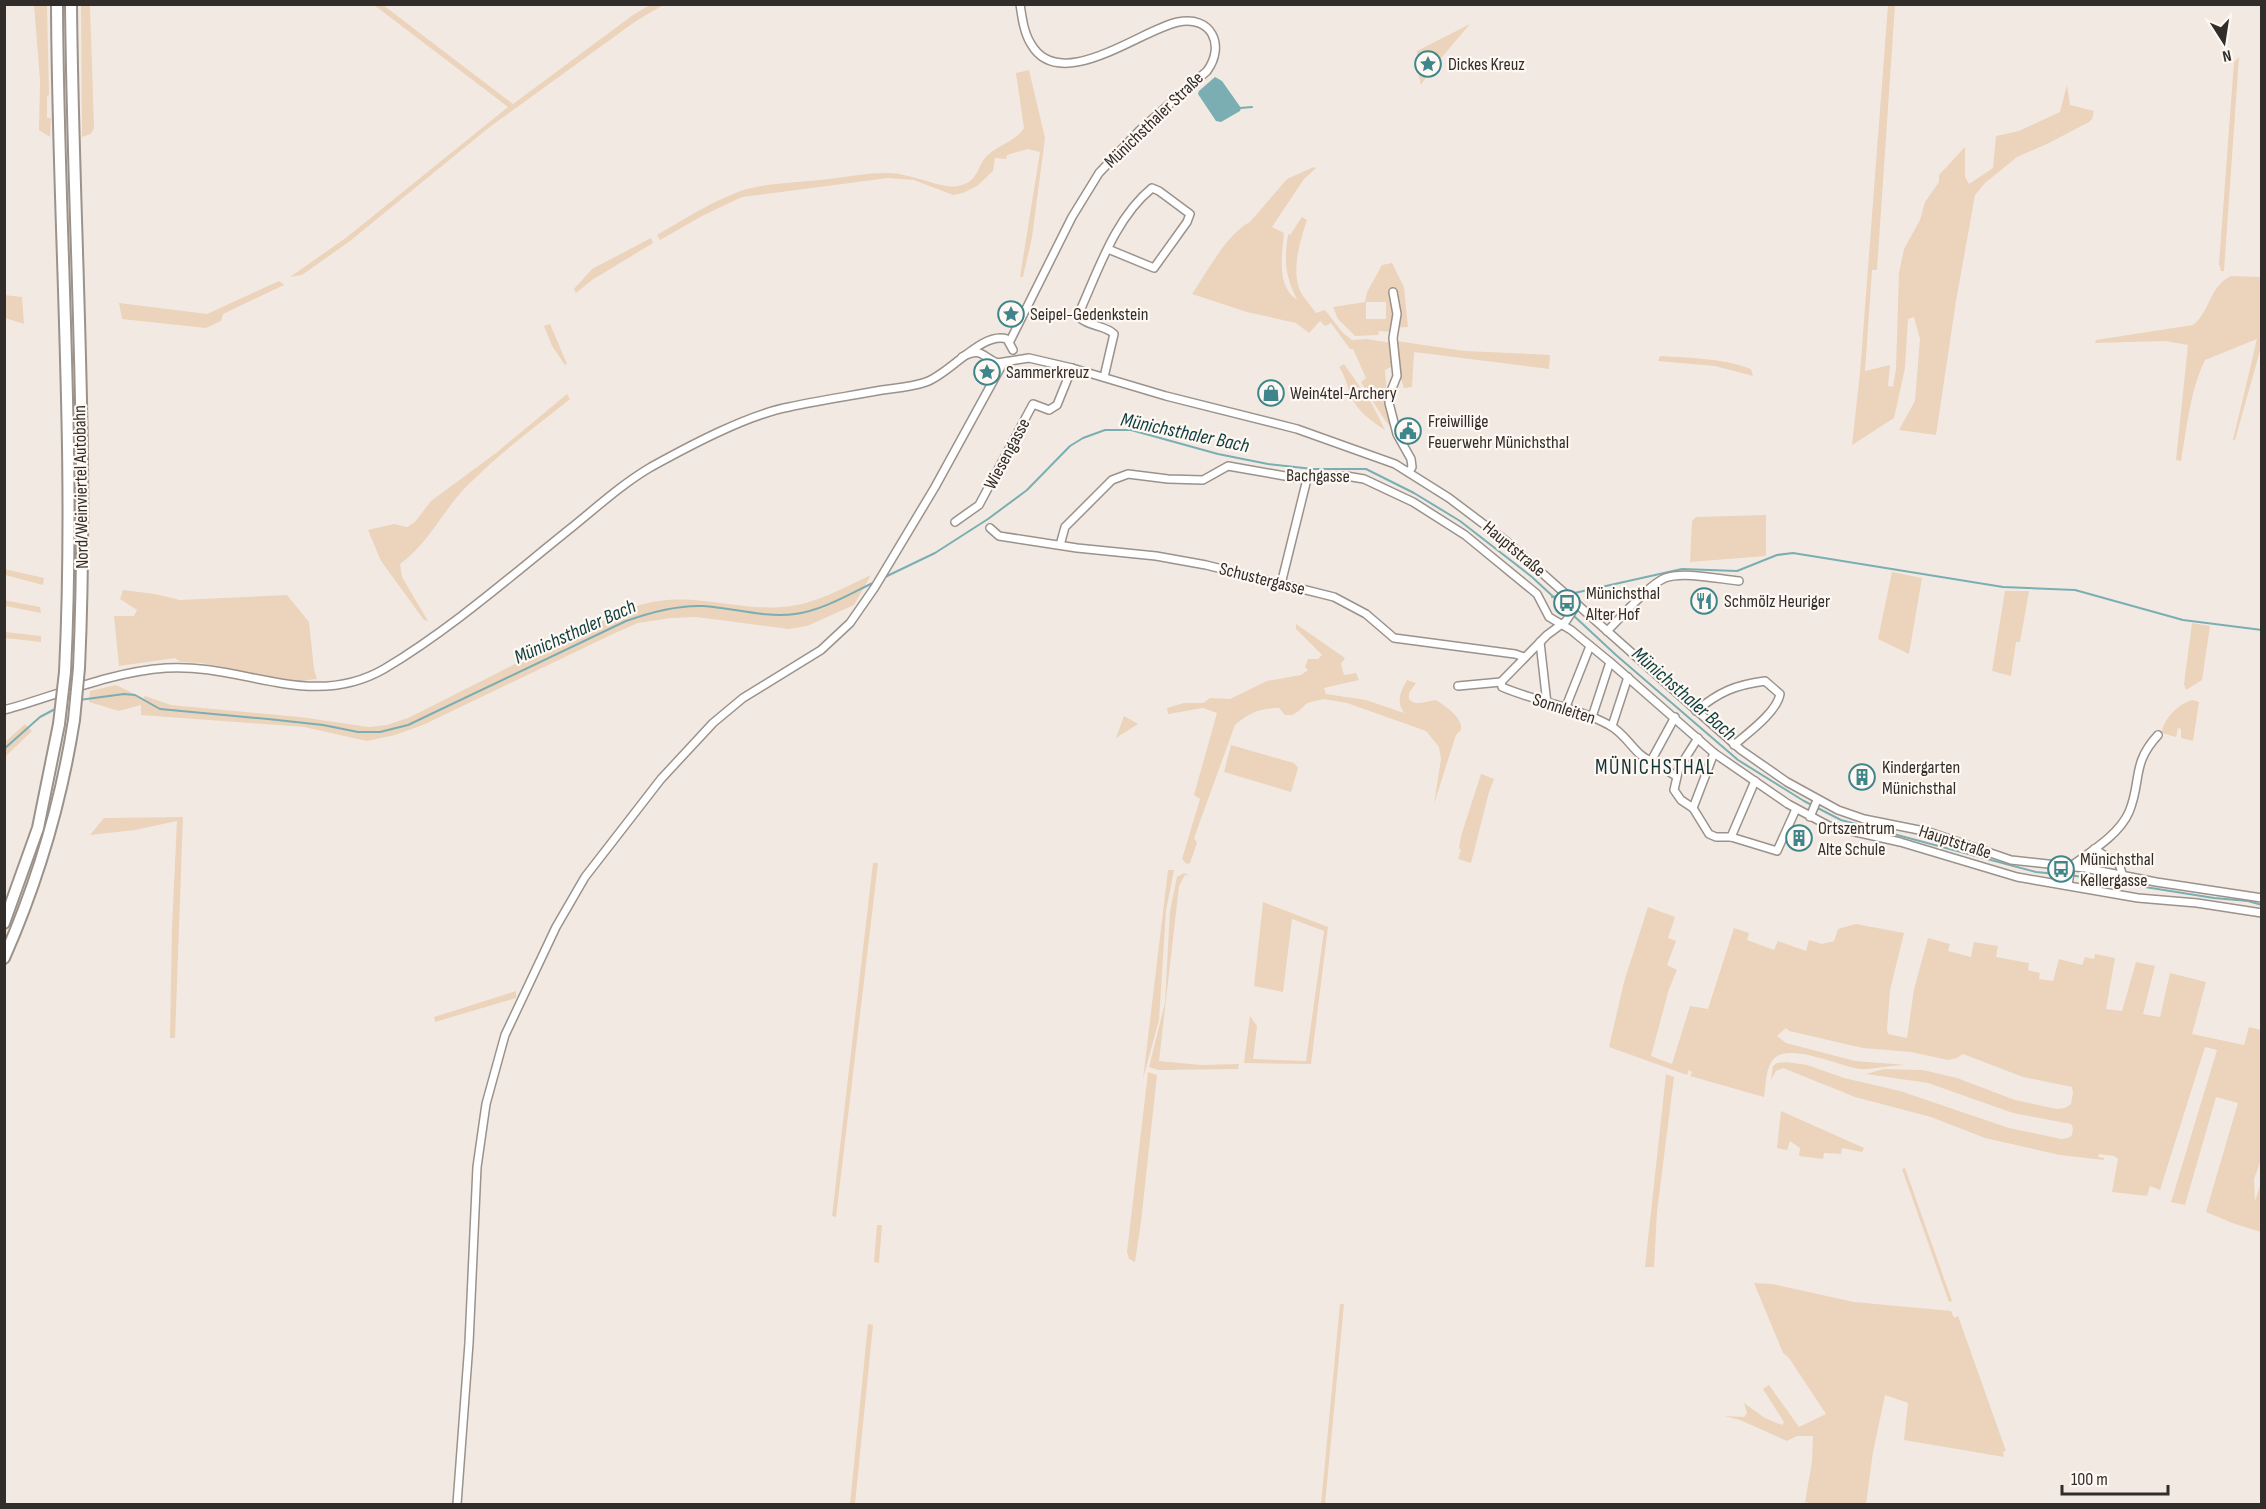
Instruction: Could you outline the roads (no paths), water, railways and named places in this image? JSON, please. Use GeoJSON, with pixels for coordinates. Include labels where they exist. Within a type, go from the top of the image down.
{"type":"FeatureCollection","features":[{"type":"Feature","properties":{"kind":"highway","name":"Nord/Weinviertel Autobahn"},"geometry":{"type":"LineString","coordinates":[[4,923],[38,828],[59,724],[68,616],[68,473],[57,4]]}},
{"type":"Feature","properties":{"kind":"highway","name":"Nord/Weinviertel Autobahn"},"geometry":{"type":"LineString","coordinates":[[4,958],[34,884],[51,831],[66,767],[74,720],[79,668],[82,608],[82,484],[71,4]]}},
{"type":"Feature","properties":{"kind":"street","name":"Münichsthaler Straße"},"geometry":{"type":"LineString","coordinates":[[1010,341],[1072,217],[1099,173],[1128,141],[1207,70],[1213,63],[1217,49],[1210,31],[1203,25],[1189,21],[1167,26],[1095,59],[1059,62],[1046,58],[1032,45],[1026,32],[1020,4]]}},
{"type":"Feature","properties":{"kind":"street"},"geometry":{"type":"LineString","coordinates":[[1104,377],[1114,334],[1108,329],[1085,322],[1080,318],[1079,313],[1108,249],[1131,211],[1152,188],[1190,214],[1187,222],[1154,268],[1108,249]]}},
{"type":"Feature","properties":{"kind":"street"},"geometry":{"type":"LineString","coordinates":[[1393,292],[1397,314],[1393,338],[1397,376],[1389,403],[1397,435],[1411,459],[1412,467],[1409,472]]}},
{"type":"Feature","properties":{"kind":"street","name":"Münichsthaler Straße"},"geometry":{"type":"LineString","coordinates":[[4,710],[121,675],[167,668],[202,670],[303,687],[334,686],[360,680],[404,656],[471,608],[620,488],[653,466],[743,422],[771,411],[926,382],[973,349],[995,338],[1018,322]]}},
{"type":"Feature","properties":{"kind":"street"},"geometry":{"type":"LineString","coordinates":[[457,1504],[469,1343],[477,1167],[493,1072],[509,1024],[556,927],[585,877],[661,779],[728,709],[833,642],[850,623],[886,569],[946,468],[990,382],[1013,350],[1007,339],[995,338],[987,348],[990,382]]}},
{"type":"Feature","properties":{"kind":"street","name":"Hauptstraße"},"geometry":{"type":"LineString","coordinates":[[1013,350],[1029,358],[1297,429],[1369,453],[1409,472],[1488,526],[1563,591],[1575,607],[1607,631],[1734,745],[1817,802],[1851,815],[1929,832],[2011,860],[2262,898]]}},
{"type":"Feature","properties":{"kind":"street"},"geometry":{"type":"LineString","coordinates":[[962,357],[974,352],[989,357],[994,362],[1005,362]]}},
{"type":"Feature","properties":{"kind":"street","name":"Hauptstraße"},"geometry":{"type":"LineString","coordinates":[[1005,362],[1029,358]]}},
{"type":"Feature","properties":{"kind":"street","name":"Wiesengasse"},"geometry":{"type":"LineString","coordinates":[[955,522],[980,505],[1033,404],[1049,410],[1057,405],[1072,368]]}},
{"type":"Feature","properties":{"kind":"street","name":"Bachgasse"},"geometry":{"type":"LineString","coordinates":[[1060,545],[1065,527],[1112,480],[1128,474],[1203,480],[1228,466],[1307,479],[1346,476],[1364,479],[1384,487],[1437,515],[1537,594],[1544,605],[1545,613],[1564,623]]}},
{"type":"Feature","properties":{"kind":"street"},"geometry":{"type":"LineString","coordinates":[[1281,584],[1307,479]]}},
{"type":"Feature","properties":{"kind":"street","name":"Schustergasse"},"geometry":{"type":"LineString","coordinates":[[990,528],[999,536],[1180,560],[1281,584],[1334,597],[1366,614],[1394,638],[1524,657]]}},
{"type":"Feature","properties":{"kind":"street"},"geometry":{"type":"LineString","coordinates":[[1607,631],[1640,598],[1666,578],[1684,576],[1739,581]]}},
{"type":"Feature","properties":{"kind":"street"},"geometry":{"type":"LineString","coordinates":[[1458,686],[1501,682],[1547,635],[1564,623],[1575,607]]}},
{"type":"Feature","properties":{"kind":"street","name":"Hauptstraße"},"geometry":{"type":"LineString","coordinates":[[1564,623],[1714,753],[1796,809],[1812,814],[1829,826],[1900,843],[2017,876],[2069,883],[2138,897],[2262,913]]}},
{"type":"Feature","properties":{"kind":"street"},"geometry":{"type":"LineString","coordinates":[[1540,642],[1547,704]]}},
{"type":"Feature","properties":{"kind":"street"},"geometry":{"type":"LineString","coordinates":[[1565,709],[1590,646]]}},
{"type":"Feature","properties":{"kind":"street"},"geometry":{"type":"LineString","coordinates":[[1592,717],[1610,662]]}},
{"type":"Feature","properties":{"kind":"street"},"geometry":{"type":"LineString","coordinates":[[1612,726],[1628,677]]}},
{"type":"Feature","properties":{"kind":"street"},"geometry":{"type":"LineString","coordinates":[[1696,711],[1712,698],[1739,685],[1765,681],[1779,694],[1779,701],[1734,745]]}},
{"type":"Feature","properties":{"kind":"street","name":"Sonnleiten"},"geometry":{"type":"LineString","coordinates":[[1501,682],[1503,687],[1612,726],[1629,740],[1641,758],[1651,761],[1676,776]]}},
{"type":"Feature","properties":{"kind":"street"},"geometry":{"type":"LineString","coordinates":[[1651,761],[1675,717]]}},
{"type":"Feature","properties":{"kind":"street"},"geometry":{"type":"LineString","coordinates":[[2069,883],[2071,869],[2121,825],[2128,813],[2141,758],[2158,735]]}},
{"type":"Feature","properties":{"kind":"street"},"geometry":{"type":"LineString","coordinates":[[1698,738],[1683,760],[1676,776],[1674,790],[1681,800],[1693,808],[1709,834],[1716,837],[1731,837],[1777,851],[1796,809]]}},
{"type":"Feature","properties":{"kind":"street"},"geometry":{"type":"LineString","coordinates":[[1693,808],[1714,753]]}},
{"type":"Feature","properties":{"kind":"street"},"geometry":{"type":"LineString","coordinates":[[1731,837],[1755,781]]}},
{"type":"Feature","properties":{"kind":"street"},"geometry":{"type":"LineString","coordinates":[[1812,814],[1817,802]]}},
{"type":"Feature","properties":{"kind":"street"},"geometry":{"type":"LineString","coordinates":[[2094,849],[2119,864],[2123,876]]}},
{"type":"Feature","properties":{"kind":"water"},"geometry":{"type":"Polygon","coordinates":[[[1215,77],[1222,81],[1241,108],[1240,111],[1221,122],[1216,121],[1198,94],[1215,77]]]}},
{"type":"Feature","properties":{"kind":"waterway"},"geometry":{"type":"LineString","coordinates":[[1240,108],[1252,107]]}},
{"type":"Feature","properties":{"kind":"waterway","name":"Münichsthaler Bach"},"geometry":{"type":"LineString","coordinates":[[885,577],[935,553],[988,519],[1027,490],[1070,446],[1083,438],[1105,430],[1131,430],[1218,454],[1268,464],[1313,469],[1366,469],[1414,493],[1460,521],[1532,577],[1616,655],[1738,760],[1804,801],[1841,820],[2036,872],[2248,901],[2262,905]]}},
{"type":"Feature","properties":{"kind":"waterway"},"geometry":{"type":"LineString","coordinates":[[1570,594],[1682,569],[1737,571],[1777,555],[1793,553],[2003,587],[2075,590],[2183,620],[2262,630]]}},
{"type":"Feature","properties":{"kind":"waterway","name":"Münichsthaler Bach"},"geometry":{"type":"LineString","coordinates":[[79,700],[124,694],[135,695],[160,709],[323,725],[358,732],[380,732],[408,725],[626,621],[645,615],[693,606],[772,615],[795,614],[827,605],[877,581]]}},
{"type":"Feature","properties":{"kind":"waterway","name":"Münichsthaler Bach"},"geometry":{"type":"LineString","coordinates":[[1552,597],[1564,595]]}},
{"type":"Feature","properties":{"kind":"waterway","name":"Münichsthaler Bach"},"geometry":{"type":"LineString","coordinates":[[4,749],[40,717],[57,708]]}},
{"type":"Feature","properties":{"kind":"place","name":"Dickes Kreuz"},"geometry":{"type":"Point","coordinates":[1428,64]}},
{"type":"Feature","properties":{"kind":"place","name":"Seipel-Gedenkstein"},"geometry":{"type":"Point","coordinates":[1011,314]}},
{"type":"Feature","properties":{"kind":"place","name":"Sammerkreuz"},"geometry":{"type":"Point","coordinates":[987,372]}},
{"type":"Feature","properties":{"kind":"place","name":"Wein4tel-Archery"},"geometry":{"type":"Point","coordinates":[1271,393]}},
{"type":"Feature","properties":{"kind":"place","name":"Freiwillige Feuerwehr Münichsthal"},"geometry":{"type":"Point","coordinates":[1408,431]}},
{"type":"Feature","properties":{"kind":"place","name":"Schmölz Heuriger"},"geometry":{"type":"Point","coordinates":[1704,601]}},
{"type":"Feature","properties":{"kind":"place","name":"Münichsthal Alter Hof"},"geometry":{"type":"Point","coordinates":[1567,603]}},
{"type":"Feature","properties":{"kind":"place","name":"Kindergarten Münichsthal"},"geometry":{"type":"Point","coordinates":[1862,777]}},
{"type":"Feature","properties":{"kind":"place","name":"Ortszentrum Alte Schule"},"geometry":{"type":"Point","coordinates":[1799,838]}},
{"type":"Feature","properties":{"kind":"place","name":"Münichsthal Kellergasse"},"geometry":{"type":"Point","coordinates":[2061,869]}},
{"type":"Feature","properties":{"kind":"district","name":"MÜNICHSTHAL"},"geometry":{"type":"Point","coordinates":[1655,767]}}]}
